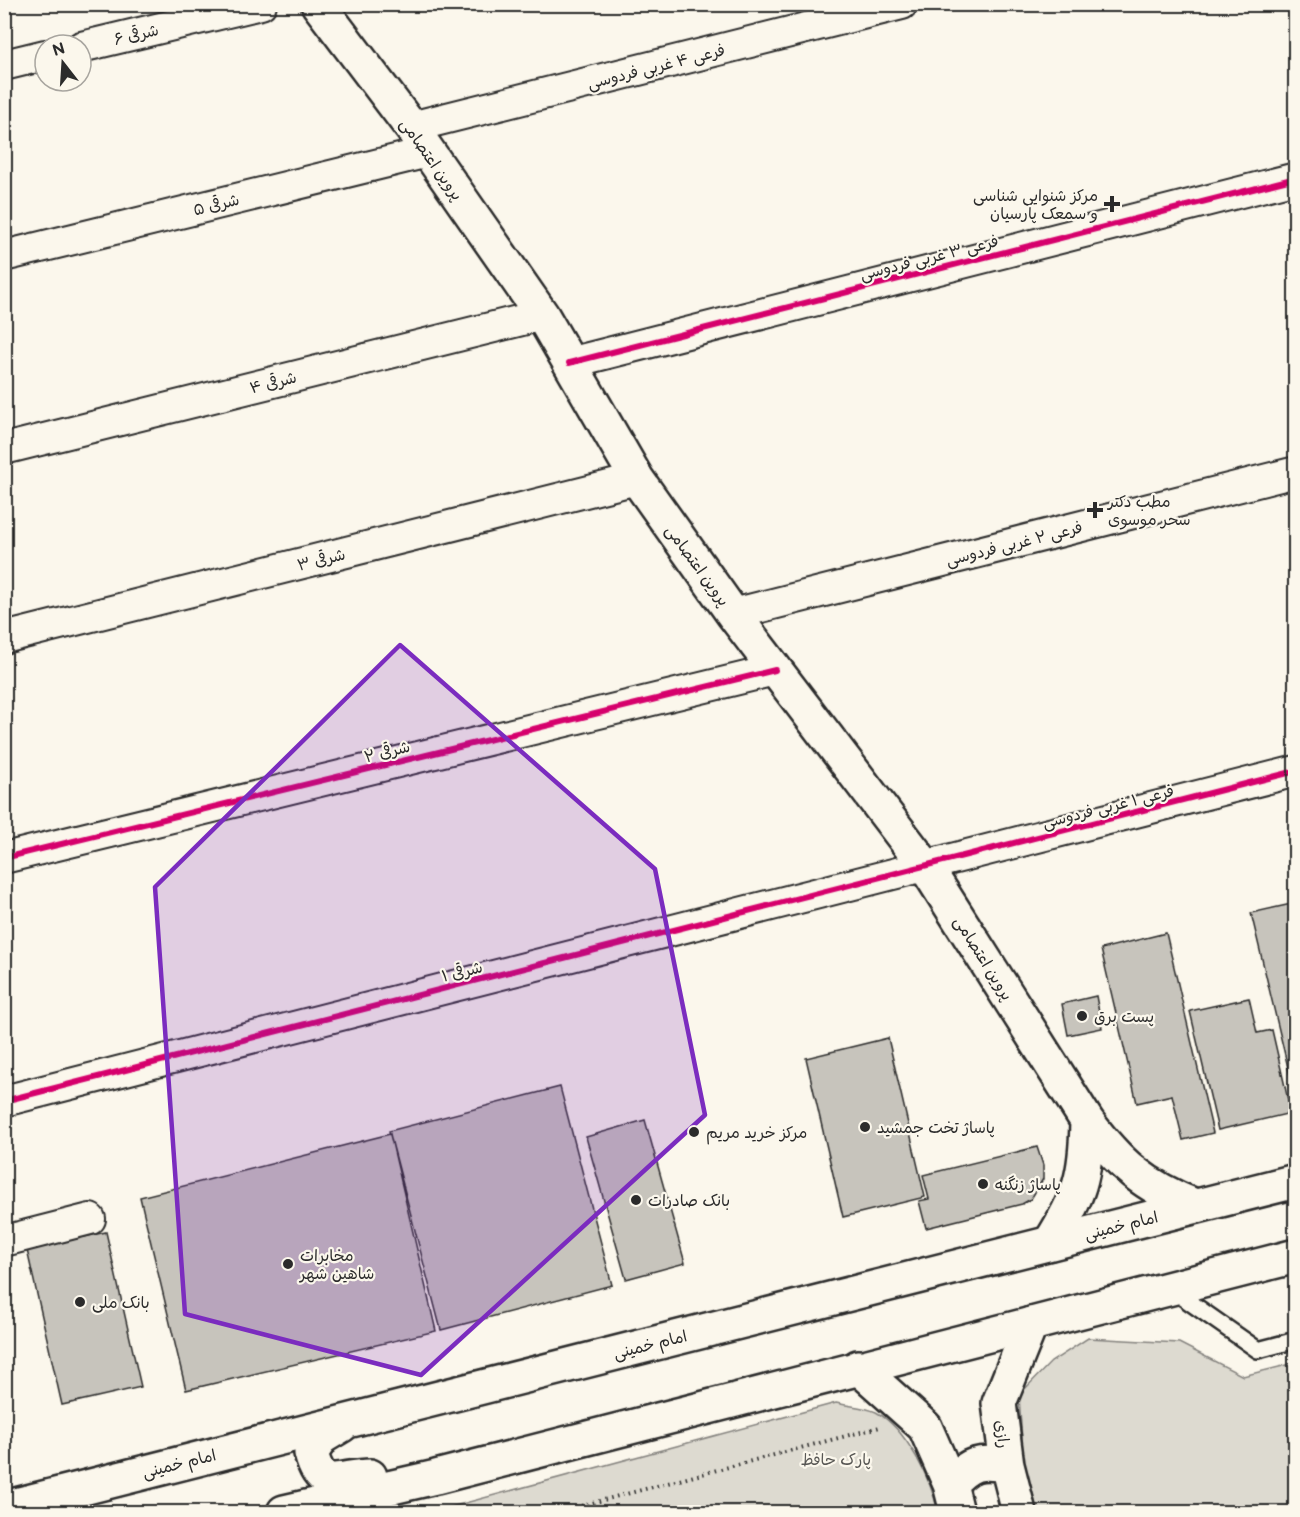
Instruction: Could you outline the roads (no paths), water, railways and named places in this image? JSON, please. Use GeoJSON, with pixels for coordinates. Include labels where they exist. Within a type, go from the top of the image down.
{"type":"FeatureCollection","features":[{"type":"Feature","properties":{"kind":"main road","name":"پروین اعتصامی"},"geometry":{"type":"LineString","coordinates":[[318,4],[419,140],[542,315],[637,479],[733,614],[927,867],[1087,1121],[1110,1152],[1146,1184],[1195,1206]]}},
{"type":"Feature","properties":{"kind":"main road"},"geometry":{"type":"LineString","coordinates":[[1050,1243],[1073,1206],[1083,1175],[1086,1164],[1087,1121]]}},
{"type":"Feature","properties":{"kind":"main road","name":"امام خمینی"},"geometry":{"type":"LineString","coordinates":[[5,1508],[1296,1181]]}},
{"type":"Feature","properties":{"kind":"main road"},"geometry":{"type":"LineString","coordinates":[[284,1512],[436,1477],[1296,1256]]}},
{"type":"Feature","properties":{"kind":"main road","name":"رازی"},"geometry":{"type":"LineString","coordinates":[[1019,1512],[1007,1466],[999,1403],[1031,1324]]}},
{"type":"Feature","properties":{"kind":"main road"},"geometry":{"type":"LineString","coordinates":[[858,1367],[925,1427],[954,1498]]}},
{"type":"Feature","properties":{"kind":"main road"},"geometry":{"type":"LineString","coordinates":[[351,1419],[322,1437],[311,1452],[319,1476],[334,1481],[360,1476],[436,1477]]}},
{"type":"Feature","properties":{"kind":"main road"},"geometry":{"type":"LineString","coordinates":[[954,1498],[965,1467],[986,1462],[1007,1466]]}},
{"type":"Feature","properties":{"kind":"street","name":"۶ شرقی"},"geometry":{"type":"LineString","coordinates":[[93,44],[261,4]]}},
{"type":"Feature","properties":{"kind":"street","name":"فرعی ۴ غربی فردوسی"},"geometry":{"type":"LineString","coordinates":[[419,140],[902,4]]}},
{"type":"Feature","properties":{"kind":"street"},"geometry":{"type":"LineString","coordinates":[[4,65],[33,58]]}},
{"type":"Feature","properties":{"kind":"street","name":"۵ شرقی"},"geometry":{"type":"LineString","coordinates":[[4,256],[419,140]]}},
{"type":"Feature","properties":{"kind":"street","name":"فرعی ۳ غربی فردوسی"},"geometry":{"type":"LineString","coordinates":[[569,363],[1296,178]]}},
{"type":"Feature","properties":{"kind":"street","name":"۴ شرقی"},"geometry":{"type":"LineString","coordinates":[[4,449],[542,315]]}},
{"type":"Feature","properties":{"kind":"street","name":"فرعی ۲ غربی فردوسی"},"geometry":{"type":"LineString","coordinates":[[733,614],[1296,472]]}},
{"type":"Feature","properties":{"kind":"street","name":"۳ شرقی"},"geometry":{"type":"LineString","coordinates":[[4,638],[637,479]]}},
{"type":"Feature","properties":{"kind":"street","name":"۲ شرقی"},"geometry":{"type":"LineString","coordinates":[[4,858],[775,670]]}},
{"type":"Feature","properties":{"kind":"street","name":"فرعی ۱ غربی فردوسی"},"geometry":{"type":"LineString","coordinates":[[927,867],[1296,771]]}},
{"type":"Feature","properties":{"kind":"street","name":"۱ شرقی"},"geometry":{"type":"LineString","coordinates":[[4,1101],[927,867]]}},
{"type":"Feature","properties":{"kind":"street"},"geometry":{"type":"LineString","coordinates":[[4,1241],[90,1219]]}},
{"type":"Feature","properties":{"kind":"lane"},"geometry":{"type":"LineString","coordinates":[[1169,1287],[1258,1350],[1296,1340]]}},
{"type":"Feature","properties":{"kind":"place","name":"مرکز شنوایی شناسی و سمعک پارسیان"},"geometry":{"type":"Point","coordinates":[1112,204]}},
{"type":"Feature","properties":{"kind":"place","name":"مطب دکتر سحر موسوی"},"geometry":{"type":"Point","coordinates":[1095,510]}},
{"type":"Feature","properties":{"kind":"place","name":"پست برق"},"geometry":{"type":"Point","coordinates":[1082,1016]}},
{"type":"Feature","properties":{"kind":"place","name":"پاساژ تخت جمشید"},"geometry":{"type":"Point","coordinates":[865,1127]}},
{"type":"Feature","properties":{"kind":"place","name":"مرکز خرید مریم"},"geometry":{"type":"Point","coordinates":[694,1132]}},
{"type":"Feature","properties":{"kind":"place","name":"پاساژ زنگنه"},"geometry":{"type":"Point","coordinates":[983,1184]}},
{"type":"Feature","properties":{"kind":"place","name":"بانک صادرات"},"geometry":{"type":"Point","coordinates":[636,1200]}},
{"type":"Feature","properties":{"kind":"place","name":"مخابرات شاهین شهر"},"geometry":{"type":"Point","coordinates":[288,1264]}},
{"type":"Feature","properties":{"kind":"place","name":"بانک ملی"},"geometry":{"type":"Point","coordinates":[80,1302]}},
{"type":"Feature","properties":{"kind":"park label","name":"پارک حافظ"},"geometry":{"type":"Point","coordinates":[836,1459]}}]}
